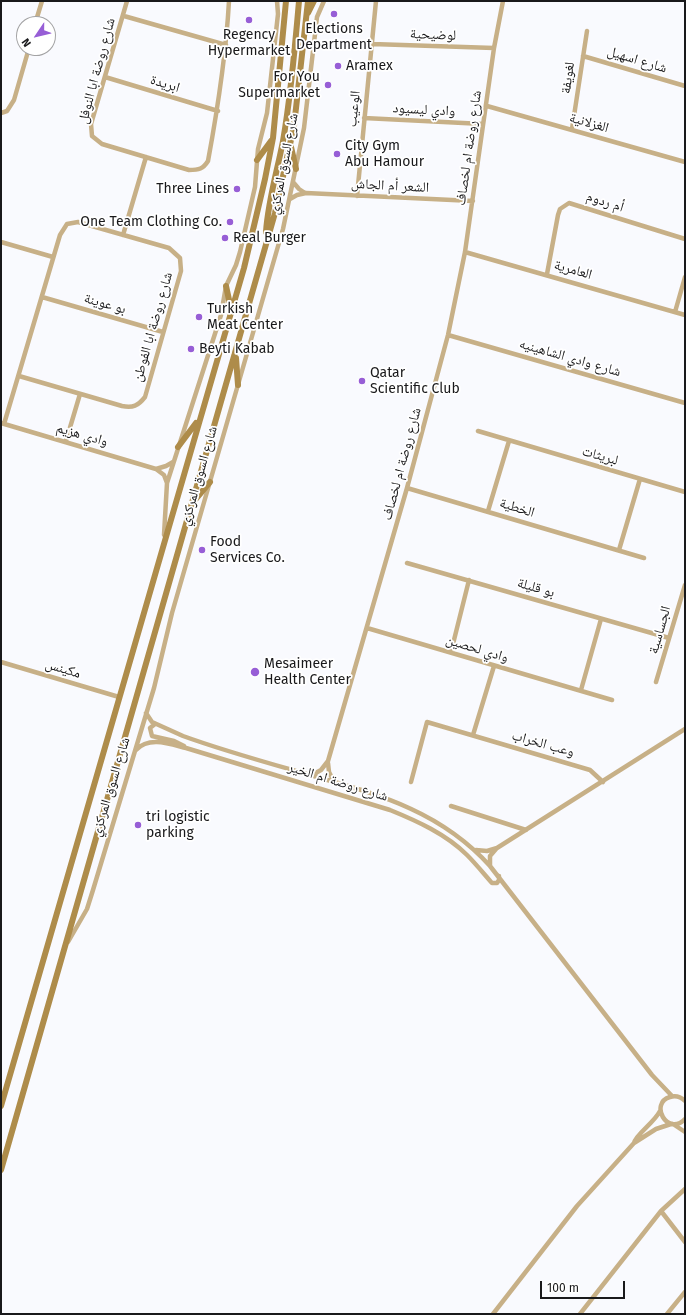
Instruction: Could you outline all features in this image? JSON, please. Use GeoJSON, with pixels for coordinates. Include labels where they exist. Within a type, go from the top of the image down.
{"type":"FeatureCollection","features":[{"type":"Feature","properties":{"kind":"main road","name":"شارع السوق المركزي"},"geometry":{"type":"LineString","coordinates":[[1,1106],[198,420],[231,312],[265,179],[272,138],[286,12],[285,1]]}},
{"type":"Feature","properties":{"kind":"main road"},"geometry":{"type":"LineString","coordinates":[[266,242],[268,210],[283,141],[291,88],[299,1]]}},
{"type":"Feature","properties":{"kind":"main road","name":"شارع السوق المركزي"},"geometry":{"type":"LineString","coordinates":[[1,1170],[275,213],[290,145],[299,91],[308,1]]}},
{"type":"Feature","properties":{"kind":"main road"},"geometry":{"type":"LineString","coordinates":[[306,18],[314,1]]}},
{"type":"Feature","properties":{"kind":"main road"},"geometry":{"type":"LineString","coordinates":[[258,160],[272,138]]}},
{"type":"Feature","properties":{"kind":"main road"},"geometry":{"type":"LineString","coordinates":[[290,145],[296,169]]}},
{"type":"Feature","properties":{"kind":"main road"},"geometry":{"type":"LineString","coordinates":[[226,286],[231,312]]}},
{"type":"Feature","properties":{"kind":"main road"},"geometry":{"type":"LineString","coordinates":[[236,352],[238,385]]}},
{"type":"Feature","properties":{"kind":"main road"},"geometry":{"type":"LineString","coordinates":[[178,447],[198,420]]}},
{"type":"Feature","properties":{"kind":"main road"},"geometry":{"type":"LineString","coordinates":[[193,502],[210,482]]}},
{"type":"Feature","properties":{"kind":"street"},"geometry":{"type":"LineString","coordinates":[[37,16],[42,1]]}},
{"type":"Feature","properties":{"kind":"street","name":"شارع روضة ابا النوفل"},"geometry":{"type":"LineString","coordinates":[[127,1],[124,16],[92,124],[92,136],[102,144],[190,170],[200,170],[208,160],[218,111],[226,45],[229,1]]}},
{"type":"Feature","properties":{"kind":"street","name":"شارع السوق المركزي"},"geometry":{"type":"LineString","coordinates":[[164,538],[167,483],[221,315],[226,286],[236,265],[240,252],[255,187],[260,142],[267,112],[278,14],[277,1]]}},
{"type":"Feature","properties":{"kind":"street","name":"شارع السوق المركزي"},"geometry":{"type":"LineString","coordinates":[[64,947],[87,909],[135,752],[172,613],[276,255],[294,182],[309,93],[317,17],[324,1]]}},
{"type":"Feature","properties":{"kind":"street","name":"الوعيب"},"geometry":{"type":"LineString","coordinates":[[357,196],[376,1]]}},
{"type":"Feature","properties":{"kind":"street","name":"شارع روضة ام لخصاف"},"geometry":{"type":"LineString","coordinates":[[328,761],[407,488],[448,335],[466,252],[494,48],[503,1]]}},
{"type":"Feature","properties":{"kind":"street"},"geometry":{"type":"LineString","coordinates":[[124,16],[226,45]]}},
{"type":"Feature","properties":{"kind":"street","name":"لغويفة"},"geometry":{"type":"LineString","coordinates":[[572,129],[587,31]]}},
{"type":"Feature","properties":{"kind":"street","name":"لوضيحية"},"geometry":{"type":"LineString","coordinates":[[372,44],[494,48]]}},
{"type":"Feature","properties":{"kind":"street"},"geometry":{"type":"LineString","coordinates":[[1,113],[7,111],[14,100],[26,56]]}},
{"type":"Feature","properties":{"kind":"street","name":"شارع اسهيل"},"geometry":{"type":"LineString","coordinates":[[583,56],[685,86]]}},
{"type":"Feature","properties":{"kind":"street","name":"ابريدة"},"geometry":{"type":"LineString","coordinates":[[105,77],[218,111]]}},
{"type":"Feature","properties":{"kind":"street","name":"الغزلانية"},"geometry":{"type":"LineString","coordinates":[[487,106],[685,162]]}},
{"type":"Feature","properties":{"kind":"street","name":"وادي ليسيود"},"geometry":{"type":"LineString","coordinates":[[364,118],[483,124]]}},
{"type":"Feature","properties":{"kind":"street"},"geometry":{"type":"LineString","coordinates":[[123,235],[146,157]]}},
{"type":"Feature","properties":{"kind":"street"},"geometry":{"type":"LineString","coordinates":[[294,182],[299,189],[306,193]]}},
{"type":"Feature","properties":{"kind":"street","name":"الشعر أم الجاش"},"geometry":{"type":"LineString","coordinates":[[290,199],[306,193],[473,201]]}},
{"type":"Feature","properties":{"kind":"street","name":"أم ردوم"},"geometry":{"type":"LineString","coordinates":[[547,274],[558,215],[560,209],[569,203],[685,239]]}},
{"type":"Feature","properties":{"kind":"street","name":"شارع روضة ابا الفوطن"},"geometry":{"type":"LineString","coordinates":[[3,424],[19,376],[53,257],[63,228],[72,222],[123,235],[169,248],[180,258],[181,271],[144,397],[140,403],[129,407],[19,376]]}},
{"type":"Feature","properties":{"kind":"street"},"geometry":{"type":"LineString","coordinates":[[1,242],[53,257]]}},
{"type":"Feature","properties":{"kind":"street","name":"العامرية"},"geometry":{"type":"LineString","coordinates":[[466,252],[547,274],[685,315]]}},
{"type":"Feature","properties":{"kind":"street"},"geometry":{"type":"LineString","coordinates":[[676,312],[685,280]]}},
{"type":"Feature","properties":{"kind":"street"},"geometry":{"type":"LineString","coordinates":[[676,312],[685,288]]}},
{"type":"Feature","properties":{"kind":"street","name":"بو عوينة"},"geometry":{"type":"LineString","coordinates":[[42,297],[163,332]]}},
{"type":"Feature","properties":{"kind":"street","name":"شارع وادي الشاهينيه"},"geometry":{"type":"LineString","coordinates":[[448,335],[685,403]]}},
{"type":"Feature","properties":{"kind":"street"},"geometry":{"type":"LineString","coordinates":[[66,442],[80,394]]}},
{"type":"Feature","properties":{"kind":"street","name":"وادي هزيم"},"geometry":{"type":"LineString","coordinates":[[3,424],[156,468]]}},
{"type":"Feature","properties":{"kind":"street","name":"لبريثات"},"geometry":{"type":"LineString","coordinates":[[478,431],[685,492]]}},
{"type":"Feature","properties":{"kind":"street"},"geometry":{"type":"LineString","coordinates":[[488,511],[509,441]]}},
{"type":"Feature","properties":{"kind":"street"},"geometry":{"type":"LineString","coordinates":[[156,468],[166,466],[174,461]]}},
{"type":"Feature","properties":{"kind":"street"},"geometry":{"type":"LineString","coordinates":[[156,468],[164,475],[167,483]]}},
{"type":"Feature","properties":{"kind":"street"},"geometry":{"type":"LineString","coordinates":[[619,550],[640,479]]}},
{"type":"Feature","properties":{"kind":"street","name":"الخطية"},"geometry":{"type":"LineString","coordinates":[[407,488],[644,558]]}},
{"type":"Feature","properties":{"kind":"street","name":"بو قليلة"},"geometry":{"type":"LineString","coordinates":[[407,563],[669,638]]}},
{"type":"Feature","properties":{"kind":"street"},"geometry":{"type":"LineString","coordinates":[[451,652],[469,580]]}},
{"type":"Feature","properties":{"kind":"street","name":"الجساسية"},"geometry":{"type":"LineString","coordinates":[[656,682],[685,585]]}},
{"type":"Feature","properties":{"kind":"street"},"geometry":{"type":"LineString","coordinates":[[581,690],[601,619]]}},
{"type":"Feature","properties":{"kind":"street","name":"وادي لحصين"},"geometry":{"type":"LineString","coordinates":[[367,628],[612,700]]}},
{"type":"Feature","properties":{"kind":"street","name":"مكينس"},"geometry":{"type":"LineString","coordinates":[[1,662],[119,697]]}},
{"type":"Feature","properties":{"kind":"street"},"geometry":{"type":"LineString","coordinates":[[473,735],[494,666]]}},
{"type":"Feature","properties":{"kind":"street","name":"شارع روضة ام الخير"},"geometry":{"type":"LineString","coordinates":[[135,752],[142,745],[152,742],[186,748],[379,806],[401,814],[430,828],[457,846],[492,883],[497,883],[500,880],[499,876],[476,850],[450,829],[423,813],[395,801],[192,740],[155,724],[150,720],[146,713]]}},
{"type":"Feature","properties":{"kind":"street","name":"وعب الخراب"},"geometry":{"type":"LineString","coordinates":[[411,782],[427,722],[590,770],[603,782]]}},
{"type":"Feature","properties":{"kind":"street"},"geometry":{"type":"LineString","coordinates":[[155,724],[150,728],[152,736],[174,741],[186,748]]}},
{"type":"Feature","properties":{"kind":"street"},"geometry":{"type":"LineString","coordinates":[[476,850],[486,851],[497,848],[685,729]]}},
{"type":"Feature","properties":{"kind":"street"},"geometry":{"type":"LineString","coordinates":[[312,775],[321,770],[328,761]]}},
{"type":"Feature","properties":{"kind":"street"},"geometry":{"type":"LineString","coordinates":[[328,761],[329,772],[334,782]]}},
{"type":"Feature","properties":{"kind":"street"},"geometry":{"type":"LineString","coordinates":[[451,806],[526,830]]}},
{"type":"Feature","properties":{"kind":"street"},"geometry":{"type":"LineString","coordinates":[[490,866],[490,856],[497,848]]}},
{"type":"Feature","properties":{"kind":"street"},"geometry":{"type":"LineString","coordinates":[[499,876],[652,1075],[674,1096],[685,1101]]}},
{"type":"Feature","properties":{"kind":"street"},"geometry":{"type":"LineString","coordinates":[[634,1143],[636,1136],[652,1124],[660,1111],[663,1101],[674,1096],[685,1095]]}},
{"type":"Feature","properties":{"kind":"street"},"geometry":{"type":"LineString","coordinates":[[660,1111],[664,1119],[685,1132]]}},
{"type":"Feature","properties":{"kind":"street"},"geometry":{"type":"LineString","coordinates":[[492,1314],[577,1206],[634,1143],[656,1129],[680,1123],[685,1119]]}},
{"type":"Feature","properties":{"kind":"street"},"geometry":{"type":"LineString","coordinates":[[580,1314],[661,1212],[685,1189]]}},
{"type":"Feature","properties":{"kind":"street"},"geometry":{"type":"LineString","coordinates":[[661,1212],[685,1242]]}},
{"type":"Feature","properties":{"kind":"street"},"geometry":{"type":"LineString","coordinates":[[667,1314],[685,1292]]}},
{"type":"Feature","properties":{"kind":"place","name":"Elections Department"},"geometry":{"type":"Point","coordinates":[334,14]}},
{"type":"Feature","properties":{"kind":"place","name":"Regency Hypermarket"},"geometry":{"type":"Point","coordinates":[249,20]}},
{"type":"Feature","properties":{"kind":"place","name":"Aramex"},"geometry":{"type":"Point","coordinates":[338,66]}},
{"type":"Feature","properties":{"kind":"place","name":"For You Supermarket"},"geometry":{"type":"Point","coordinates":[328,85]}},
{"type":"Feature","properties":{"kind":"place","name":"City Gym Abu Hamour"},"geometry":{"type":"Point","coordinates":[337,154]}},
{"type":"Feature","properties":{"kind":"place","name":"Three Lines"},"geometry":{"type":"Point","coordinates":[237,189]}},
{"type":"Feature","properties":{"kind":"place","name":"One Team Clothing Co."},"geometry":{"type":"Point","coordinates":[230,222]}},
{"type":"Feature","properties":{"kind":"place","name":"Real Burger"},"geometry":{"type":"Point","coordinates":[225,238]}},
{"type":"Feature","properties":{"kind":"place","name":"Turkish Meat Center"},"geometry":{"type":"Point","coordinates":[199,317]}},
{"type":"Feature","properties":{"kind":"place","name":"Beyti Kabab"},"geometry":{"type":"Point","coordinates":[191,349]}},
{"type":"Feature","properties":{"kind":"place","name":"Qatar Scientific Club"},"geometry":{"type":"Point","coordinates":[362,381]}},
{"type":"Feature","properties":{"kind":"place","name":"Food Services Co."},"geometry":{"type":"Point","coordinates":[202,550]}},
{"type":"Feature","properties":{"kind":"place","name":"Mesaimeer Health Center"},"geometry":{"type":"Point","coordinates":[255,672]}},
{"type":"Feature","properties":{"kind":"place","name":"tri logistic parking"},"geometry":{"type":"Point","coordinates":[138,825]}}]}
